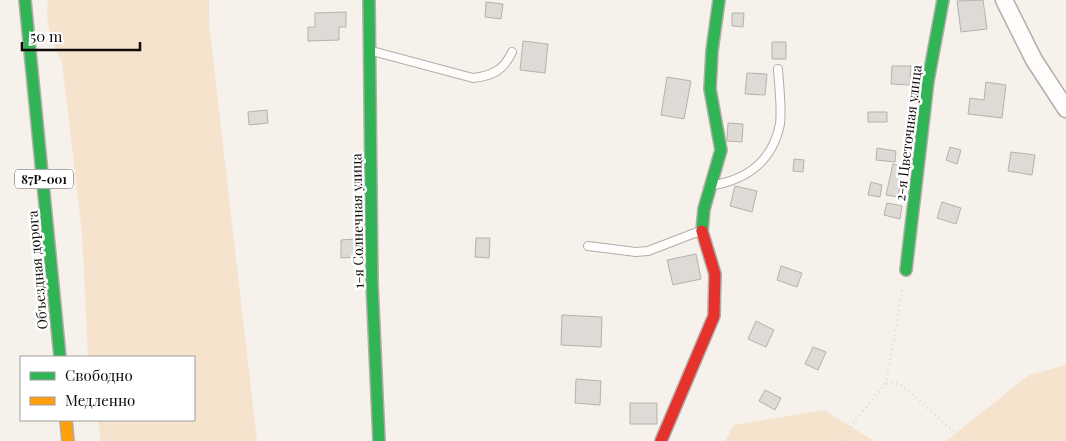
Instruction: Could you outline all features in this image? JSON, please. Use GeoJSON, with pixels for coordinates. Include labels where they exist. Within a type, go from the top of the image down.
{"type":"FeatureCollection","features":[{"type":"Feature","properties":{"kind":"street","name":"Объездная дорога"},"geometry":{"type":"LineString","coordinates":[[25,0],[60,356]]}},
{"type":"Feature","properties":{"kind":"street","name":"1-я Солнечная улица"},"geometry":{"type":"LineString","coordinates":[[369,0],[372,283],[379,441]]}},
{"type":"Feature","properties":{"kind":"street"},"geometry":{"type":"LineString","coordinates":[[661,441],[714,316],[715,276],[701,230],[702,216],[721,150],[719,132],[711,105],[710,87],[719,0]]}},
{"type":"Feature","properties":{"kind":"street","name":"2-я Цветочная улица"},"geometry":{"type":"LineString","coordinates":[[906,270],[928,81],[943,0]]}},
{"type":"Feature","properties":{"kind":"street"},"geometry":{"type":"LineString","coordinates":[[1004,0],[1034,60],[1066,109]]}},
{"type":"Feature","properties":{"kind":"street"},"geometry":{"type":"LineString","coordinates":[[66,421],[68,441]]}},
{"type":"Feature","properties":{"kind":"lane"},"geometry":{"type":"LineString","coordinates":[[370,50],[473,78],[496,72],[507,64],[512,52]]}},
{"type":"Feature","properties":{"kind":"lane"},"geometry":{"type":"LineString","coordinates":[[712,186],[734,179],[759,166],[767,158],[780,123],[778,69]]}},
{"type":"Feature","properties":{"kind":"lane"},"geometry":{"type":"LineString","coordinates":[[588,246],[636,252],[648,250],[701,230]]}},
{"type":"Feature","properties":{"kind":"path"},"geometry":{"type":"LineString","coordinates":[[845,441],[852,424],[886,384],[906,270]]}},
{"type":"Feature","properties":{"kind":"path"},"geometry":{"type":"LineString","coordinates":[[886,384],[900,384],[965,441]]}},
{"type":"Feature","properties":{"kind":"shaded area"},"geometry":{"type":"Polygon","coordinates":[[[48,0],[209,0],[209,23],[257,441],[101,441],[98,421],[195,421],[195,356],[88,356],[82,232],[62,62],[50,32],[47,9],[48,0]]]}},
{"type":"Feature","properties":{"kind":"shaded area"},"geometry":{"type":"Polygon","coordinates":[[[1066,365],[1066,441],[946,441],[1029,375],[1066,365]]]}},
{"type":"Feature","properties":{"kind":"shaded area"},"geometry":{"type":"Polygon","coordinates":[[[824,410],[874,441],[725,441],[734,425],[824,410]]]}},
{"type":"Feature","properties":{"kind":"building"},"geometry":{"type":"Polygon","coordinates":[[[983,0],[987,29],[961,32],[957,1],[983,0]]]}},
{"type":"Feature","properties":{"kind":"building"},"geometry":{"type":"Polygon","coordinates":[[[486,2],[503,4],[501,19],[485,17],[486,2]]]}},
{"type":"Feature","properties":{"kind":"building"},"geometry":{"type":"Polygon","coordinates":[[[346,12],[346,27],[339,27],[339,40],[308,41],[308,27],[315,27],[315,13],[346,12]]]}},
{"type":"Feature","properties":{"kind":"building"},"geometry":{"type":"Polygon","coordinates":[[[732,13],[744,13],[743,27],[732,26],[732,13]]]}},
{"type":"Feature","properties":{"kind":"building"},"geometry":{"type":"Polygon","coordinates":[[[523,41],[548,44],[545,73],[520,70],[523,41]]]}},
{"type":"Feature","properties":{"kind":"building"},"geometry":{"type":"Polygon","coordinates":[[[772,42],[786,42],[786,59],[772,59],[772,42]]]}},
{"type":"Feature","properties":{"kind":"building"},"geometry":{"type":"Polygon","coordinates":[[[892,66],[911,66],[910,85],[891,84],[892,66]]]}},
{"type":"Feature","properties":{"kind":"building"},"geometry":{"type":"Polygon","coordinates":[[[747,73],[767,74],[765,95],[745,94],[747,73]]]}},
{"type":"Feature","properties":{"kind":"building"},"geometry":{"type":"Polygon","coordinates":[[[667,77],[691,81],[684,119],[661,115],[667,77]]]}},
{"type":"Feature","properties":{"kind":"building"},"geometry":{"type":"Polygon","coordinates":[[[986,82],[1006,85],[1002,118],[968,114],[970,98],[984,100],[986,82]]]}},
{"type":"Feature","properties":{"kind":"building"},"geometry":{"type":"Polygon","coordinates":[[[267,110],[268,123],[249,125],[248,112],[267,110]]]}},
{"type":"Feature","properties":{"kind":"building"},"geometry":{"type":"Polygon","coordinates":[[[868,112],[887,112],[887,122],[868,122],[868,112]]]}},
{"type":"Feature","properties":{"kind":"building"},"geometry":{"type":"Polygon","coordinates":[[[728,123],[743,124],[742,142],[727,141],[728,123]]]}},
{"type":"Feature","properties":{"kind":"building"},"geometry":{"type":"Polygon","coordinates":[[[950,147],[961,150],[957,164],[946,160],[950,147]]]}},
{"type":"Feature","properties":{"kind":"building"},"geometry":{"type":"Polygon","coordinates":[[[877,148],[896,151],[895,162],[876,160],[877,148]]]}},
{"type":"Feature","properties":{"kind":"building"},"geometry":{"type":"Polygon","coordinates":[[[1011,152],[1035,155],[1032,175],[1008,171],[1011,152]]]}},
{"type":"Feature","properties":{"kind":"building"},"geometry":{"type":"Polygon","coordinates":[[[794,159],[804,160],[803,172],[793,171],[794,159]]]}},
{"type":"Feature","properties":{"kind":"building"},"geometry":{"type":"Polygon","coordinates":[[[893,164],[904,167],[898,197],[886,195],[893,164]]]}},
{"type":"Feature","properties":{"kind":"building"},"geometry":{"type":"Polygon","coordinates":[[[871,182],[882,185],[880,197],[868,195],[871,182]]]}},
{"type":"Feature","properties":{"kind":"building"},"geometry":{"type":"Polygon","coordinates":[[[735,186],[757,191],[752,212],[730,206],[735,186]]]}},
{"type":"Feature","properties":{"kind":"building"},"geometry":{"type":"Polygon","coordinates":[[[942,202],[961,208],[956,224],[937,218],[942,202]]]}},
{"type":"Feature","properties":{"kind":"building"},"geometry":{"type":"Polygon","coordinates":[[[887,203],[902,206],[900,219],[884,215],[887,203]]]}},
{"type":"Feature","properties":{"kind":"building"},"geometry":{"type":"Polygon","coordinates":[[[476,238],[490,238],[489,258],[475,257],[476,238]]]}},
{"type":"Feature","properties":{"kind":"building"},"geometry":{"type":"Polygon","coordinates":[[[355,239],[355,257],[341,258],[341,240],[355,239]]]}},
{"type":"Feature","properties":{"kind":"building"},"geometry":{"type":"Polygon","coordinates":[[[696,254],[701,279],[673,285],[667,260],[696,254]]]}},
{"type":"Feature","properties":{"kind":"building"},"geometry":{"type":"Polygon","coordinates":[[[781,266],[802,273],[797,287],[777,280],[781,266]]]}},
{"type":"Feature","properties":{"kind":"building"},"geometry":{"type":"Polygon","coordinates":[[[562,315],[602,317],[601,347],[561,345],[562,315]]]}},
{"type":"Feature","properties":{"kind":"building"},"geometry":{"type":"Polygon","coordinates":[[[756,321],[774,330],[766,347],[748,339],[756,321]]]}},
{"type":"Feature","properties":{"kind":"building"},"geometry":{"type":"Polygon","coordinates":[[[813,347],[826,352],[818,370],[805,364],[813,347]]]}},
{"type":"Feature","properties":{"kind":"building"},"geometry":{"type":"Polygon","coordinates":[[[576,379],[601,381],[600,405],[575,403],[576,379]]]}},
{"type":"Feature","properties":{"kind":"building"},"geometry":{"type":"Polygon","coordinates":[[[765,390],[781,398],[775,410],[759,401],[765,390]]]}},
{"type":"Feature","properties":{"kind":"building"},"geometry":{"type":"Polygon","coordinates":[[[630,403],[657,403],[657,424],[630,424],[630,403]]]}},
{"type":"Feature","properties":{"kind":"traffic: fast"},"geometry":{"type":"LineString","coordinates":[[25,0],[60,356]]}},
{"type":"Feature","properties":{"kind":"traffic: fast"},"geometry":{"type":"LineString","coordinates":[[369,0],[372,283],[379,441]]}},
{"type":"Feature","properties":{"kind":"traffic: fast"},"geometry":{"type":"LineString","coordinates":[[702,231],[704,209],[721,150],[710,89],[712,51],[719,0]]}},
{"type":"Feature","properties":{"kind":"traffic: fast"},"geometry":{"type":"LineString","coordinates":[[906,270],[928,81],[943,0]]}},
{"type":"Feature","properties":{"kind":"traffic: slow"},"geometry":{"type":"LineString","coordinates":[[66,421],[68,441]]}},
{"type":"Feature","properties":{"kind":"traffic: jam"},"geometry":{"type":"LineString","coordinates":[[661,441],[714,316],[715,274],[702,231]]}}]}
